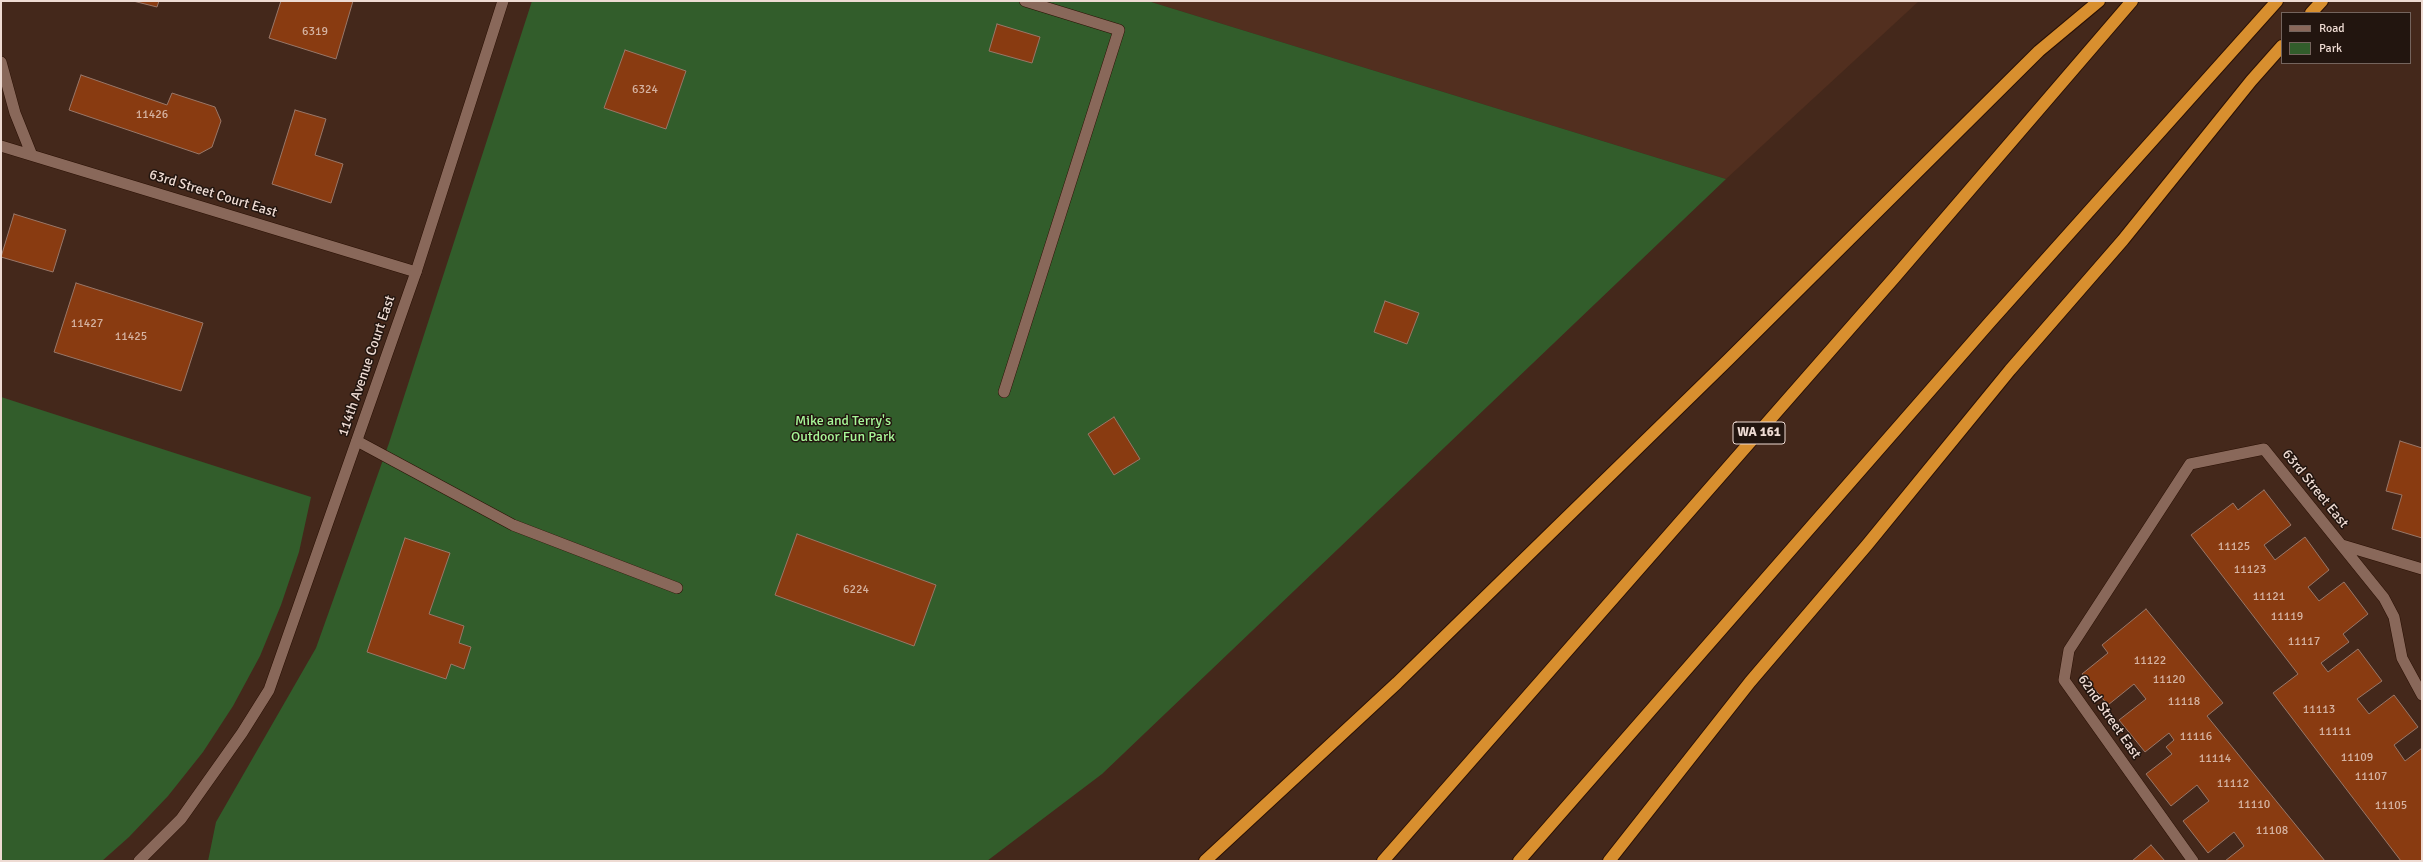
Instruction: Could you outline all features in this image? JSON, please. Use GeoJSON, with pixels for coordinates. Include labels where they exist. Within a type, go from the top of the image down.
{"type":"FeatureCollection","features":[{"type":"Feature","properties":{"kind":"highway"},"geometry":{"type":"LineString","coordinates":[[1205,861],[1402,677],[1738,349],[2039,51],[2099,1]]}},
{"type":"Feature","properties":{"kind":"highway","name":"WA 161"},"geometry":{"type":"LineString","coordinates":[[1383,861],[1889,284],[2132,1]]}},
{"type":"Feature","properties":{"kind":"highway"},"geometry":{"type":"LineString","coordinates":[[1518,861],[1990,322],[2277,1]]}},
{"type":"Feature","properties":{"kind":"highway"},"geometry":{"type":"LineString","coordinates":[[2312,12],[2322,1]]}},
{"type":"Feature","properties":{"kind":"highway"},"geometry":{"type":"LineString","coordinates":[[1609,861],[1750,682],[1868,545],[2010,370],[2123,240],[2281,47]]}},
{"type":"Feature","properties":{"kind":"street","name":"114th Avenue Court East"},"geometry":{"type":"LineString","coordinates":[[139,861],[181,819],[242,733],[269,690],[416,272],[502,1]]}},
{"type":"Feature","properties":{"kind":"street"},"geometry":{"type":"LineString","coordinates":[[1004,392],[1119,30],[1025,1]]}},
{"type":"Feature","properties":{"kind":"street"},"geometry":{"type":"LineString","coordinates":[[1,62],[15,113],[30,154]]}},
{"type":"Feature","properties":{"kind":"street","name":"63rd Street Court East"},"geometry":{"type":"LineString","coordinates":[[1,146],[416,272]]}},
{"type":"Feature","properties":{"kind":"street"},"geometry":{"type":"LineString","coordinates":[[357,441],[513,525],[678,588]]}},
{"type":"Feature","properties":{"kind":"street","name":"63rd Street East"},"geometry":{"type":"LineString","coordinates":[[2137,544],[2190,464],[2264,449],[2384,598],[2394,617],[2402,658],[2422,695]]}},
{"type":"Feature","properties":{"kind":"street","name":"62nd Street East"},"geometry":{"type":"LineString","coordinates":[[2137,544],[2069,650],[2064,680],[2193,861]]}},
{"type":"Feature","properties":{"kind":"street"},"geometry":{"type":"LineString","coordinates":[[2342,545],[2422,569]]}},
{"type":"Feature","properties":{"kind":"shaded area"},"geometry":{"type":"Polygon","coordinates":[[[1148,1],[1919,1],[1726,179],[1148,1]]]}},
{"type":"Feature","properties":{"kind":"green space","name":"Mike and Terry's Outdoor Fun Park"},"geometry":{"type":"Polygon","coordinates":[[[532,1],[1148,1],[1726,179],[1102,774],[987,861],[208,861],[216,822],[316,648],[389,443],[532,1]]]}},
{"type":"Feature","properties":{"kind":"green space"},"geometry":{"type":"Polygon","coordinates":[[[1,397],[311,497],[299,552],[281,605],[260,656],[233,706],[203,752],[168,796],[129,837],[102,861],[1,861],[1,397]]]}},
{"type":"Feature","properties":{"kind":"building"},"geometry":{"type":"Polygon","coordinates":[[[133,1],[159,1],[157,7],[133,1]]]}},
{"type":"Feature","properties":{"kind":"building"},"geometry":{"type":"Polygon","coordinates":[[[281,1],[353,1],[336,59],[269,38],[281,1]]]}},
{"type":"Feature","properties":{"kind":"building"},"geometry":{"type":"Polygon","coordinates":[[[997,24],[1040,37],[1032,63],[989,51],[997,24]]]}},
{"type":"Feature","properties":{"kind":"building"},"geometry":{"type":"Polygon","coordinates":[[[625,50],[686,71],[666,129],[604,108],[625,50]]]}},
{"type":"Feature","properties":{"kind":"building"},"geometry":{"type":"Polygon","coordinates":[[[81,75],[167,105],[172,93],[215,107],[221,121],[212,147],[199,154],[69,110],[81,75]]]}},
{"type":"Feature","properties":{"kind":"building"},"geometry":{"type":"Polygon","coordinates":[[[295,110],[326,119],[315,155],[343,164],[331,203],[272,184],[295,110]]]}},
{"type":"Feature","properties":{"kind":"building"},"geometry":{"type":"Polygon","coordinates":[[[14,214],[66,230],[53,272],[1,257],[14,214]]]}},
{"type":"Feature","properties":{"kind":"building"},"geometry":{"type":"Polygon","coordinates":[[[76,283],[203,323],[181,391],[54,352],[76,283]]]}},
{"type":"Feature","properties":{"kind":"building"},"geometry":{"type":"Polygon","coordinates":[[[1385,301],[1419,313],[1407,344],[1374,332],[1385,301]]]}},
{"type":"Feature","properties":{"kind":"building"},"geometry":{"type":"Polygon","coordinates":[[[1114,417],[1140,459],[1114,475],[1088,434],[1114,417]]]}},
{"type":"Feature","properties":{"kind":"building"},"geometry":{"type":"Polygon","coordinates":[[[2400,441],[2422,448],[2422,538],[2392,529],[2402,495],[2386,491],[2400,441]]]}},
{"type":"Feature","properties":{"kind":"building"},"geometry":{"type":"Polygon","coordinates":[[[2264,490],[2291,525],[2264,545],[2275,560],[2305,537],[2329,570],[2308,587],[2319,601],[2344,582],[2368,614],[2343,634],[2349,642],[2321,663],[2328,672],[2358,649],[2382,681],[2357,699],[2369,714],[2394,695],[2418,727],[2394,745],[2405,761],[2422,748],[2422,861],[2401,861],[2273,693],[2298,674],[2191,535],[2233,503],[2238,510],[2264,490]]]}},
{"type":"Feature","properties":{"kind":"building"},"geometry":{"type":"Polygon","coordinates":[[[797,534],[936,585],[914,646],[775,595],[797,534]]]}},
{"type":"Feature","properties":{"kind":"building"},"geometry":{"type":"Polygon","coordinates":[[[405,538],[450,553],[429,614],[464,626],[459,643],[471,647],[464,669],[451,664],[446,679],[367,652],[405,538]]]}},
{"type":"Feature","properties":{"kind":"building"},"geometry":{"type":"Polygon","coordinates":[[[2146,609],[2223,703],[2207,716],[2325,861],[2225,861],[2244,846],[2234,832],[2208,853],[2183,821],[2209,801],[2197,785],[2171,806],[2146,774],[2172,754],[2166,747],[2174,740],[2169,733],[2145,752],[2119,720],[2146,699],[2134,684],[2108,705],[2082,674],[2108,653],[2102,645],[2146,609]]]}},
{"type":"Feature","properties":{"kind":"building"},"geometry":{"type":"Polygon","coordinates":[[[2151,845],[2165,861],[2132,861],[2151,845]]]}}]}
